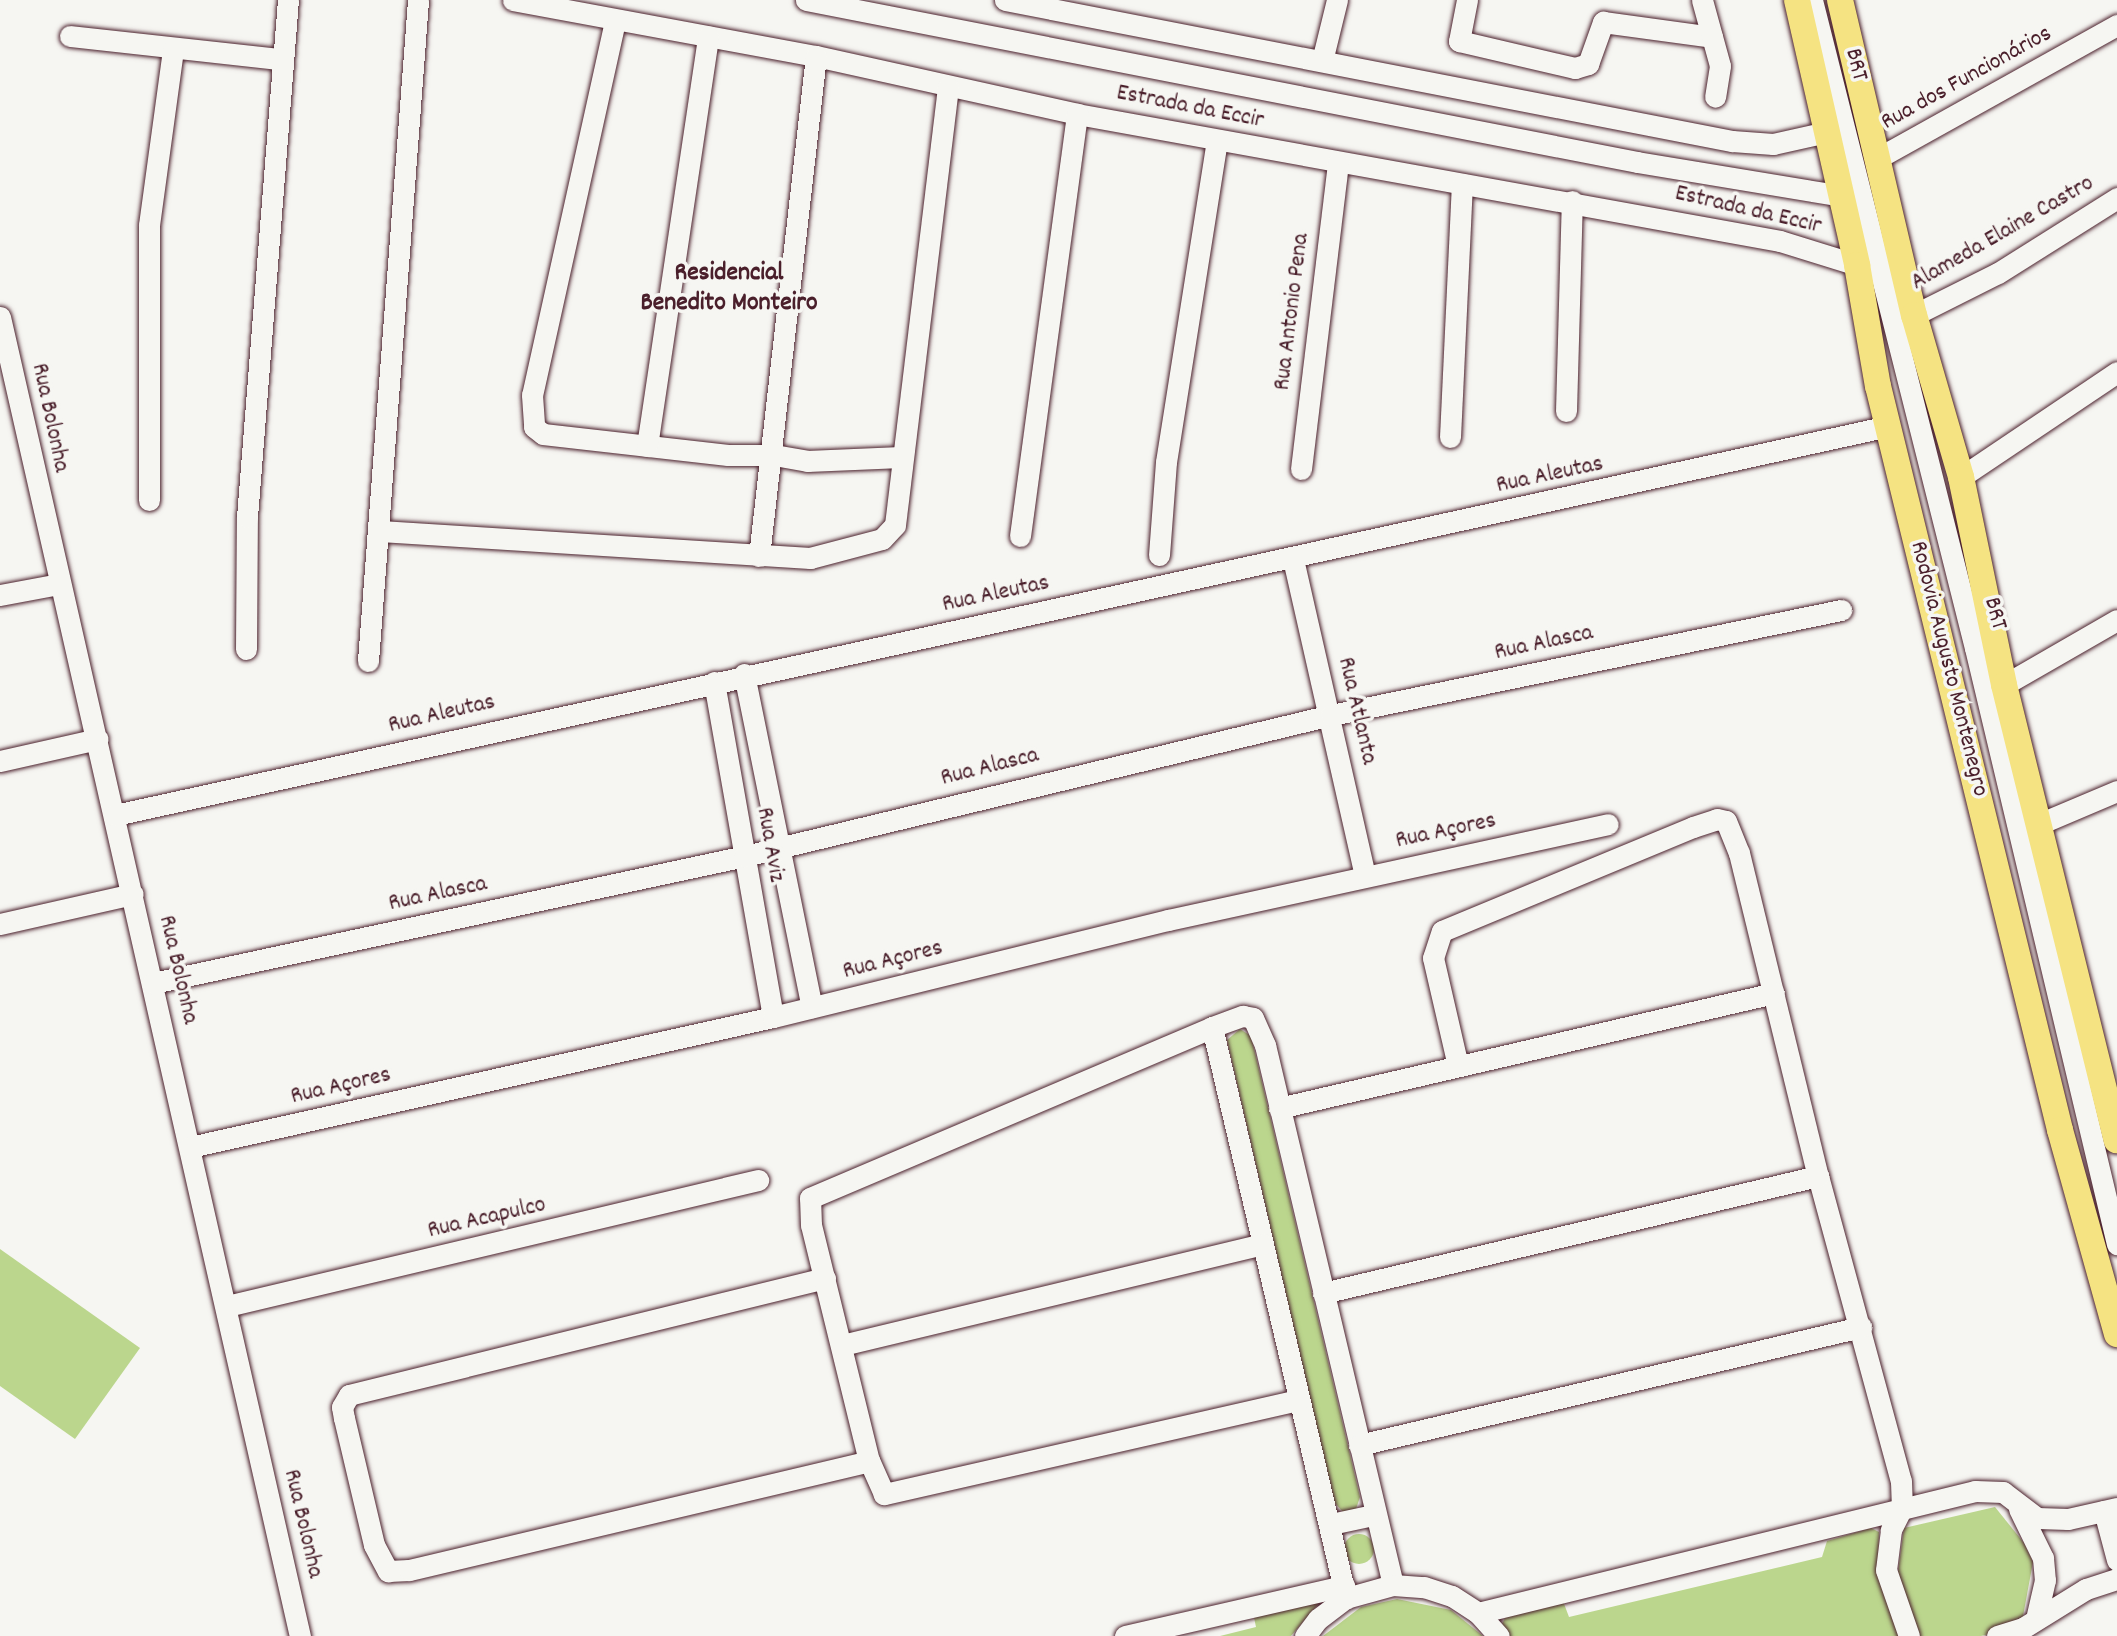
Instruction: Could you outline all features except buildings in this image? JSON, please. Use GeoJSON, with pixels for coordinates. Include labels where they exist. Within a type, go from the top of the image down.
{"type":"FeatureCollection","features":[{"type":"Feature","properties":{"kind":"main road","name":"Rodovia Augusto Montenegro"},"geometry":{"type":"LineString","coordinates":[[1797,0],[1857,265],[1889,426],[2060,1130],[2117,1334]]}},
{"type":"Feature","properties":{"kind":"main road","name":"Rodovia Augusto Montenegro"},"geometry":{"type":"LineString","coordinates":[[1840,0],[1914,315],[1961,477],[2004,685],[2117,1140]]}},
{"type":"Feature","properties":{"kind":"street"},"geometry":{"type":"LineString","coordinates":[[246,649],[247,517],[280,59],[288,0]]}},
{"type":"Feature","properties":{"kind":"street"},"geometry":{"type":"LineString","coordinates":[[368,661],[380,531],[418,0]]}},
{"type":"Feature","properties":{"kind":"street","name":"Estrada da Eccir"},"geometry":{"type":"LineString","coordinates":[[513,0],[615,21],[816,56],[1076,114],[1338,163],[1572,201],[1780,242],[1857,265]]}},
{"type":"Feature","properties":{"kind":"street"},"geometry":{"type":"LineString","coordinates":[[806,0],[1637,162],[1842,196]]}},
{"type":"Feature","properties":{"kind":"street"},"geometry":{"type":"LineString","coordinates":[[1005,0],[1732,141],[1773,144],[1827,132]]}},
{"type":"Feature","properties":{"kind":"street"},"geometry":{"type":"LineString","coordinates":[[1322,61],[1337,0]]}},
{"type":"Feature","properties":{"kind":"street"},"geometry":{"type":"LineString","coordinates":[[1467,0],[1459,41],[1575,68],[1588,64],[1603,22],[1712,37]]}},
{"type":"Feature","properties":{"kind":"street"},"geometry":{"type":"LineString","coordinates":[[1702,0],[1720,66],[1715,97]]}},
{"type":"Feature","properties":{"kind":"street","name":"BRT"},"geometry":{"type":"LineString","coordinates":[[1812,0],[1975,648],[2117,1244]]}},
{"type":"Feature","properties":{"kind":"street"},"geometry":{"type":"LineString","coordinates":[[1059,49],[1068,12]]}},
{"type":"Feature","properties":{"kind":"street"},"geometry":{"type":"LineString","coordinates":[[615,21],[531,412],[534,428],[542,434],[728,455],[774,455],[807,461],[901,457]]}},
{"type":"Feature","properties":{"kind":"street","name":"Rua dos Funcionários"},"geometry":{"type":"LineString","coordinates":[[1878,158],[2117,25]]}},
{"type":"Feature","properties":{"kind":"street"},"geometry":{"type":"LineString","coordinates":[[70,36],[173,50],[280,59]]}},
{"type":"Feature","properties":{"kind":"street"},"geometry":{"type":"LineString","coordinates":[[647,446],[708,37]]}},
{"type":"Feature","properties":{"kind":"street"},"geometry":{"type":"LineString","coordinates":[[149,500],[149,225],[173,50]]}},
{"type":"Feature","properties":{"kind":"street"},"geometry":{"type":"LineString","coordinates":[[759,556],[774,455],[816,56]]}},
{"type":"Feature","properties":{"kind":"street"},"geometry":{"type":"LineString","coordinates":[[1343,104],[1352,66]]}},
{"type":"Feature","properties":{"kind":"street"},"geometry":{"type":"LineString","coordinates":[[380,531],[810,558],[882,539],[895,525],[901,457],[914,389],[948,87]]}},
{"type":"Feature","properties":{"kind":"street"},"geometry":{"type":"LineString","coordinates":[[1020,536],[1076,114]]}},
{"type":"Feature","properties":{"kind":"street"},"geometry":{"type":"LineString","coordinates":[[1159,555],[1166,462],[1217,140]]}},
{"type":"Feature","properties":{"kind":"street","name":"Rua Antonio Pena"},"geometry":{"type":"LineString","coordinates":[[1301,469],[1338,163]]}},
{"type":"Feature","properties":{"kind":"street"},"geometry":{"type":"LineString","coordinates":[[1450,437],[1462,184]]}},
{"type":"Feature","properties":{"kind":"street","name":"Alameda Elaine Castro"},"geometry":{"type":"LineString","coordinates":[[1914,315],[1998,273],[2117,198]]}},
{"type":"Feature","properties":{"kind":"street"},"geometry":{"type":"LineString","coordinates":[[1566,411],[1572,201]]}},
{"type":"Feature","properties":{"kind":"street","name":"Rua Bolonha"},"geometry":{"type":"LineString","coordinates":[[0,317],[59,584],[98,739],[227,1306],[294,1635]]}},
{"type":"Feature","properties":{"kind":"street"},"geometry":{"type":"LineString","coordinates":[[1961,477],[2117,372]]}},
{"type":"Feature","properties":{"kind":"street"},"geometry":{"type":"LineString","coordinates":[[0,423],[21,418]]}},
{"type":"Feature","properties":{"kind":"street","name":"Rua Aleutas"},"geometry":{"type":"LineString","coordinates":[[115,815],[744,674],[1293,559],[1889,426]]}},
{"type":"Feature","properties":{"kind":"street","name":"Rua Atlanta"},"geometry":{"type":"LineString","coordinates":[[1293,559],[1331,715],[1365,876]]}},
{"type":"Feature","properties":{"kind":"street"},"geometry":{"type":"LineString","coordinates":[[0,595],[59,584]]}},
{"type":"Feature","properties":{"kind":"street","name":"Rua Alasca"},"geometry":{"type":"LineString","coordinates":[[153,983],[745,856],[1331,715],[1841,610]]}},
{"type":"Feature","properties":{"kind":"street"},"geometry":{"type":"LineString","coordinates":[[2004,685],[2117,620]]}},
{"type":"Feature","properties":{"kind":"street","name":"Rua Aviz"},"geometry":{"type":"LineString","coordinates":[[744,674],[812,1007]]}},
{"type":"Feature","properties":{"kind":"street","name":"Rua Aviz"},"geometry":{"type":"LineString","coordinates":[[714,681],[774,1017]]}},
{"type":"Feature","properties":{"kind":"street"},"geometry":{"type":"LineString","coordinates":[[0,761],[98,739]]}},
{"type":"Feature","properties":{"kind":"street"},"geometry":{"type":"LineString","coordinates":[[2039,824],[2117,791]]}},
{"type":"Feature","properties":{"kind":"street"},"geometry":{"type":"LineString","coordinates":[[1458,1066],[1433,958],[1442,931],[1717,819],[1729,825],[1739,853],[1818,1176],[1861,1326],[1901,1481],[1902,1508],[1891,1530],[1886,1570],[1909,1636]]}},
{"type":"Feature","properties":{"kind":"street","name":"Rua Açores"},"geometry":{"type":"LineString","coordinates":[[190,1147],[774,1017],[1365,876],[1608,824]]}},
{"type":"Feature","properties":{"kind":"street"},"geometry":{"type":"LineString","coordinates":[[0,924],[132,894]]}},
{"type":"Feature","properties":{"kind":"street"},"geometry":{"type":"LineString","coordinates":[[1279,1108],[1774,993]]}},
{"type":"Feature","properties":{"kind":"street"},"geometry":{"type":"LineString","coordinates":[[1298,1400],[890,1496],[878,1489],[869,1461],[811,1225],[809,1203],[814,1193],[1212,1027],[1243,1017],[1257,1022],[1359,1445],[1373,1515],[1393,1585]]}},
{"type":"Feature","properties":{"kind":"street"},"geometry":{"type":"LineString","coordinates":[[1212,1027],[1345,1592]]}},
{"type":"Feature","properties":{"kind":"street"},"geometry":{"type":"LineString","coordinates":[[1322,1293],[1818,1176]]}},
{"type":"Feature","properties":{"kind":"street","name":"Rua Acapulco"},"geometry":{"type":"LineString","coordinates":[[227,1306],[758,1180]]}},
{"type":"Feature","properties":{"kind":"street"},"geometry":{"type":"LineString","coordinates":[[842,1345],[1262,1244]]}},
{"type":"Feature","properties":{"kind":"street"},"geometry":{"type":"LineString","coordinates":[[824,1278],[349,1395],[342,1407],[374,1545],[383,1567],[402,1571],[869,1461]]}},
{"type":"Feature","properties":{"kind":"street"},"geometry":{"type":"LineString","coordinates":[[1359,1445],[1861,1326]]}},
{"type":"Feature","properties":{"kind":"street"},"geometry":{"type":"LineString","coordinates":[[1478,1613],[1902,1508],[1992,1489],[2003,1492],[2018,1507],[2037,1518],[2068,1519],[2110,1510],[2117,1560]]}},
{"type":"Feature","properties":{"kind":"street"},"geometry":{"type":"LineString","coordinates":[[2018,1507],[2043,1558],[2045,1580],[2037,1615]]}},
{"type":"Feature","properties":{"kind":"street"},"geometry":{"type":"LineString","coordinates":[[1331,1524],[1373,1515]]}},
{"type":"Feature","properties":{"kind":"street"},"geometry":{"type":"LineString","coordinates":[[1997,1636],[2023,1628],[2037,1615],[2117,1579]]}},
{"type":"Feature","properties":{"kind":"street"},"geometry":{"type":"LineString","coordinates":[[1125,1636],[1393,1585],[1433,1590],[1478,1613],[1499,1636]]}},
{"type":"Feature","properties":{"kind":"street"},"geometry":{"type":"LineString","coordinates":[[1305,1636],[1345,1592]]}},
{"type":"Feature","properties":{"kind":"green space"},"geometry":{"type":"Polygon","coordinates":[[[1240,1029],[1251,1036],[1360,1497],[1356,1509],[1343,1512],[1334,1502],[1227,1040],[1240,1029]]]}},
{"type":"Feature","properties":{"kind":"green space"},"geometry":{"type":"Polygon","coordinates":[[[0,1249],[140,1348],[75,1439],[0,1386],[0,1249]]]}},
{"type":"Feature","properties":{"kind":"green space"},"geometry":{"type":"Polygon","coordinates":[[[1995,1507],[2024,1543],[2033,1562],[2021,1627],[1981,1636],[1920,1636],[1897,1579],[1904,1528],[1995,1507]]]}},
{"type":"Feature","properties":{"kind":"green space"},"geometry":{"type":"Polygon","coordinates":[[[1871,1528],[1879,1532],[1878,1576],[1899,1636],[1509,1636],[1502,1624],[1506,1616],[1563,1601],[1569,1617],[1822,1557],[1827,1541],[1871,1528]]]}},
{"type":"Feature","properties":{"kind":"green space"},"geometry":{"type":"Polygon","coordinates":[[[1359,1534],[1370,1538],[1374,1549],[1370,1560],[1359,1564],[1348,1560],[1344,1549],[1348,1538],[1359,1534]]]}},
{"type":"Feature","properties":{"kind":"green space"},"geometry":{"type":"Polygon","coordinates":[[[1317,1595],[1319,1603],[1291,1636],[1220,1636],[1256,1627],[1253,1613],[1317,1595]]]}},
{"type":"Feature","properties":{"kind":"green space"},"geometry":{"type":"Polygon","coordinates":[[[1397,1599],[1451,1610],[1483,1636],[1323,1636],[1361,1607],[1397,1599]]]}},
{"type":"Feature","properties":{"kind":"district","name":"Residencial Benedito Monteiro"},"geometry":{"type":"Point","coordinates":[729,289]}}]}
